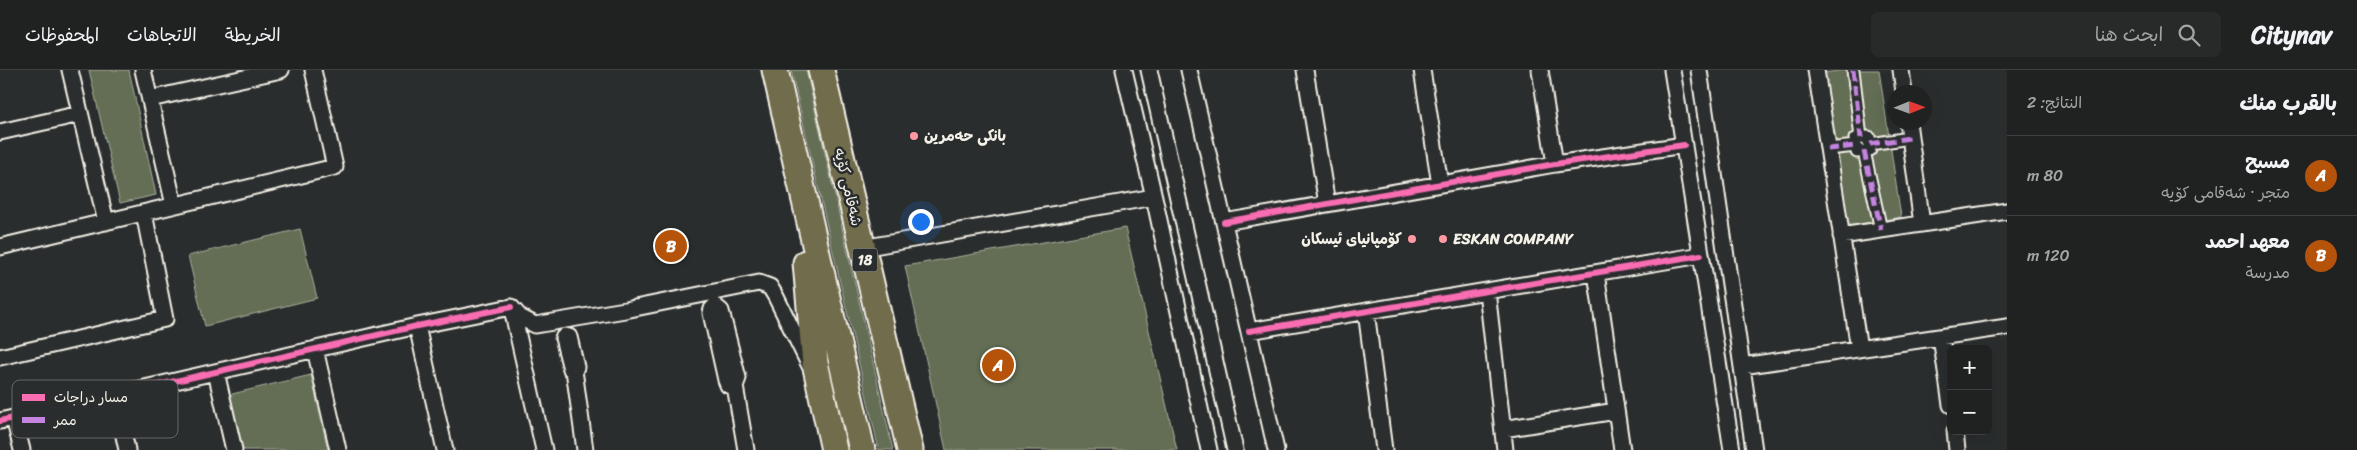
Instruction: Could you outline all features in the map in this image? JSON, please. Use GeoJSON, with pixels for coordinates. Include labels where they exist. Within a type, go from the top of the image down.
{"type":"FeatureCollection","features":[{"type":"Feature","properties":{"kind":"highway"},"geometry":{"type":"LineString","coordinates":[[775,70],[862,450]]}},
{"type":"Feature","properties":{"kind":"highway","name":"شەقامی کۆیە"},"geometry":{"type":"LineString","coordinates":[[821,70],[910,450]]}},
{"type":"Feature","properties":{"kind":"highway"},"geometry":{"type":"LineString","coordinates":[[800,178],[813,343],[819,383],[834,450]]}},
{"type":"Feature","properties":{"kind":"street"},"geometry":{"type":"LineString","coordinates":[[70,70],[106,222]]}},
{"type":"Feature","properties":{"kind":"street"},"geometry":{"type":"LineString","coordinates":[[143,70],[174,205]]}},
{"type":"Feature","properties":{"kind":"street"},"geometry":{"type":"LineString","coordinates":[[150,99],[281,70]]}},
{"type":"Feature","properties":{"kind":"street"},"geometry":{"type":"LineString","coordinates":[[0,247],[335,167],[314,70]]}},
{"type":"Feature","properties":{"kind":"street"},"geometry":{"type":"LineString","coordinates":[[1124,70],[1154,197],[1209,450]]}},
{"type":"Feature","properties":{"kind":"street"},"geometry":{"type":"LineString","coordinates":[[1150,70],[1235,450]]}},
{"type":"Feature","properties":{"kind":"street"},"geometry":{"type":"LineString","coordinates":[[1189,70],[1276,450]]}},
{"type":"Feature","properties":{"kind":"street"},"geometry":{"type":"LineString","coordinates":[[1305,70],[1327,204]]}},
{"type":"Feature","properties":{"kind":"street"},"geometry":{"type":"LineString","coordinates":[[1422,70],[1440,184]]}},
{"type":"Feature","properties":{"kind":"street"},"geometry":{"type":"LineString","coordinates":[[1540,70],[1555,164]]}},
{"type":"Feature","properties":{"kind":"street"},"geometry":{"type":"LineString","coordinates":[[1672,70],[1732,450]]}},
{"type":"Feature","properties":{"kind":"street"},"geometry":{"type":"LineString","coordinates":[[1701,70],[1754,450]]}},
{"type":"Feature","properties":{"kind":"street"},"geometry":{"type":"LineString","coordinates":[[1816,70],[1859,349]]}},
{"type":"Feature","properties":{"kind":"street"},"geometry":{"type":"LineString","coordinates":[[1853,70],[1863,145],[1881,230]]}},
{"type":"Feature","properties":{"kind":"street"},"geometry":{"type":"LineString","coordinates":[[1901,70],[1903,85]]}},
{"type":"Feature","properties":{"kind":"street"},"geometry":{"type":"LineString","coordinates":[[0,132],[80,114]]}},
{"type":"Feature","properties":{"kind":"street"},"geometry":{"type":"LineString","coordinates":[[1828,149],[1863,145],[1909,130],[1922,224]]}},
{"type":"Feature","properties":{"kind":"street"},"geometry":{"type":"LineString","coordinates":[[1224,222],[1555,164],[1684,145]]}},
{"type":"Feature","properties":{"kind":"street"},"geometry":{"type":"LineString","coordinates":[[862,248],[1154,197]]}},
{"type":"Feature","properties":{"kind":"street"},"geometry":{"type":"LineString","coordinates":[[1841,236],[2007,211]]}},
{"type":"Feature","properties":{"kind":"street"},"geometry":{"type":"LineString","coordinates":[[0,357],[165,319],[144,213]]}},
{"type":"Feature","properties":{"kind":"street"},"geometry":{"type":"LineString","coordinates":[[1249,331],[1701,256]]}},
{"type":"Feature","properties":{"kind":"street"},"geometry":{"type":"LineString","coordinates":[[1596,273],[1622,450]]}},
{"type":"Feature","properties":{"kind":"street"},"geometry":{"type":"LineString","coordinates":[[511,307],[520,317],[535,325],[625,310],[759,283],[770,287],[819,383]]}},
{"type":"Feature","properties":{"kind":"street"},"geometry":{"type":"LineString","coordinates":[[1487,291],[1505,450]]}},
{"type":"Feature","properties":{"kind":"street"},"geometry":{"type":"LineString","coordinates":[[178,381],[417,326],[511,307]]}},
{"type":"Feature","properties":{"kind":"street"},"geometry":{"type":"LineString","coordinates":[[511,307],[544,450]]}},
{"type":"Feature","properties":{"kind":"street"},"geometry":{"type":"LineString","coordinates":[[1366,311],[1384,450]]}},
{"type":"Feature","properties":{"kind":"street"},"geometry":{"type":"LineString","coordinates":[[417,326],[445,450]]}},
{"type":"Feature","properties":{"kind":"street"},"geometry":{"type":"LineString","coordinates":[[1742,366],[2007,327]]}},
{"type":"Feature","properties":{"kind":"street"},"geometry":{"type":"LineString","coordinates":[[1941,337],[1949,390]]}},
{"type":"Feature","properties":{"kind":"street"},"geometry":{"type":"LineString","coordinates":[[315,350],[338,450]]}},
{"type":"Feature","properties":{"kind":"street"},"geometry":{"type":"LineString","coordinates":[[574,370],[585,450]]}},
{"type":"Feature","properties":{"kind":"street"},"geometry":{"type":"LineString","coordinates":[[216,372],[234,450]]}},
{"type":"Feature","properties":{"kind":"street"},"geometry":{"type":"LineString","coordinates":[[735,386],[746,450]]}},
{"type":"Feature","properties":{"kind":"street"},"geometry":{"type":"LineString","coordinates":[[1503,429],[1616,411]]}},
{"type":"Feature","properties":{"kind":"street"},"geometry":{"type":"LineString","coordinates":[[1953,450],[1957,450],[1955,435]]}},
{"type":"Feature","properties":{"kind":"street"},"geometry":{"type":"LineString","coordinates":[[16,438],[22,450]]}},
{"type":"Feature","properties":{"kind":"green space"},"geometry":{"type":"Polygon","coordinates":[[[89,70],[129,70],[156,195],[120,203],[89,70]]]}},
{"type":"Feature","properties":{"kind":"green space"},"geometry":{"type":"Polygon","coordinates":[[[791,70],[806,70],[893,450],[879,450],[791,70]]]}},
{"type":"Feature","properties":{"kind":"green space"},"geometry":{"type":"Polygon","coordinates":[[[1845,70],[1879,70],[1901,217],[1847,226],[1824,73],[1845,70]]]}},
{"type":"Feature","properties":{"kind":"green space"},"geometry":{"type":"Polygon","coordinates":[[[1125,228],[1177,450],[946,450],[905,266],[1125,228]]]}},
{"type":"Feature","properties":{"kind":"green space"},"geometry":{"type":"Polygon","coordinates":[[[300,229],[317,298],[205,326],[188,256],[300,229]]]}},
{"type":"Feature","properties":{"kind":"green space"},"geometry":{"type":"Polygon","coordinates":[[[311,375],[328,450],[240,450],[228,395],[311,375]]]}},
{"type":"Feature","properties":{"kind":"marked path"},"geometry":{"type":"LineString","coordinates":[[1853,70],[1861,138]]}},
{"type":"Feature","properties":{"kind":"marked path"},"geometry":{"type":"LineString","coordinates":[[1870,144],[1910,138]]}},
{"type":"Feature","properties":{"kind":"marked path"},"geometry":{"type":"LineString","coordinates":[[1828,149],[1856,146]]}},
{"type":"Feature","properties":{"kind":"marked path"},"geometry":{"type":"LineString","coordinates":[[1864,151],[1881,230]]}},
{"type":"Feature","properties":{"kind":"cycle path"},"geometry":{"type":"LineString","coordinates":[[1224,222],[1555,164],[1684,145]]}},
{"type":"Feature","properties":{"kind":"cycle path"},"geometry":{"type":"LineString","coordinates":[[1249,331],[1701,255]]}},
{"type":"Feature","properties":{"kind":"cycle path"},"geometry":{"type":"LineString","coordinates":[[178,380],[417,326],[511,307]]}},
{"type":"Feature","properties":{"kind":"cycle path"},"geometry":{"type":"LineString","coordinates":[[0,421],[12,418]]}},
{"type":"Feature","properties":{"kind":"place","name":"بانكی حه‌مرین"},"geometry":{"type":"Point","coordinates":[914,136]}},
{"type":"Feature","properties":{"kind":"place","name":"کۆمپانیای ئیسکان"},"geometry":{"type":"Point","coordinates":[1412,239]}},
{"type":"Feature","properties":{"kind":"place","name":"ESKAN COMPANY"},"geometry":{"type":"Point","coordinates":[1443,239]}},
{"type":"Feature","properties":{"kind":"place","name":"معهد احمد"},"geometry":{"type":"Point","coordinates":[671,246]}},
{"type":"Feature","properties":{"kind":"place","name":"مسبح"},"geometry":{"type":"Point","coordinates":[998,365]}}]}
